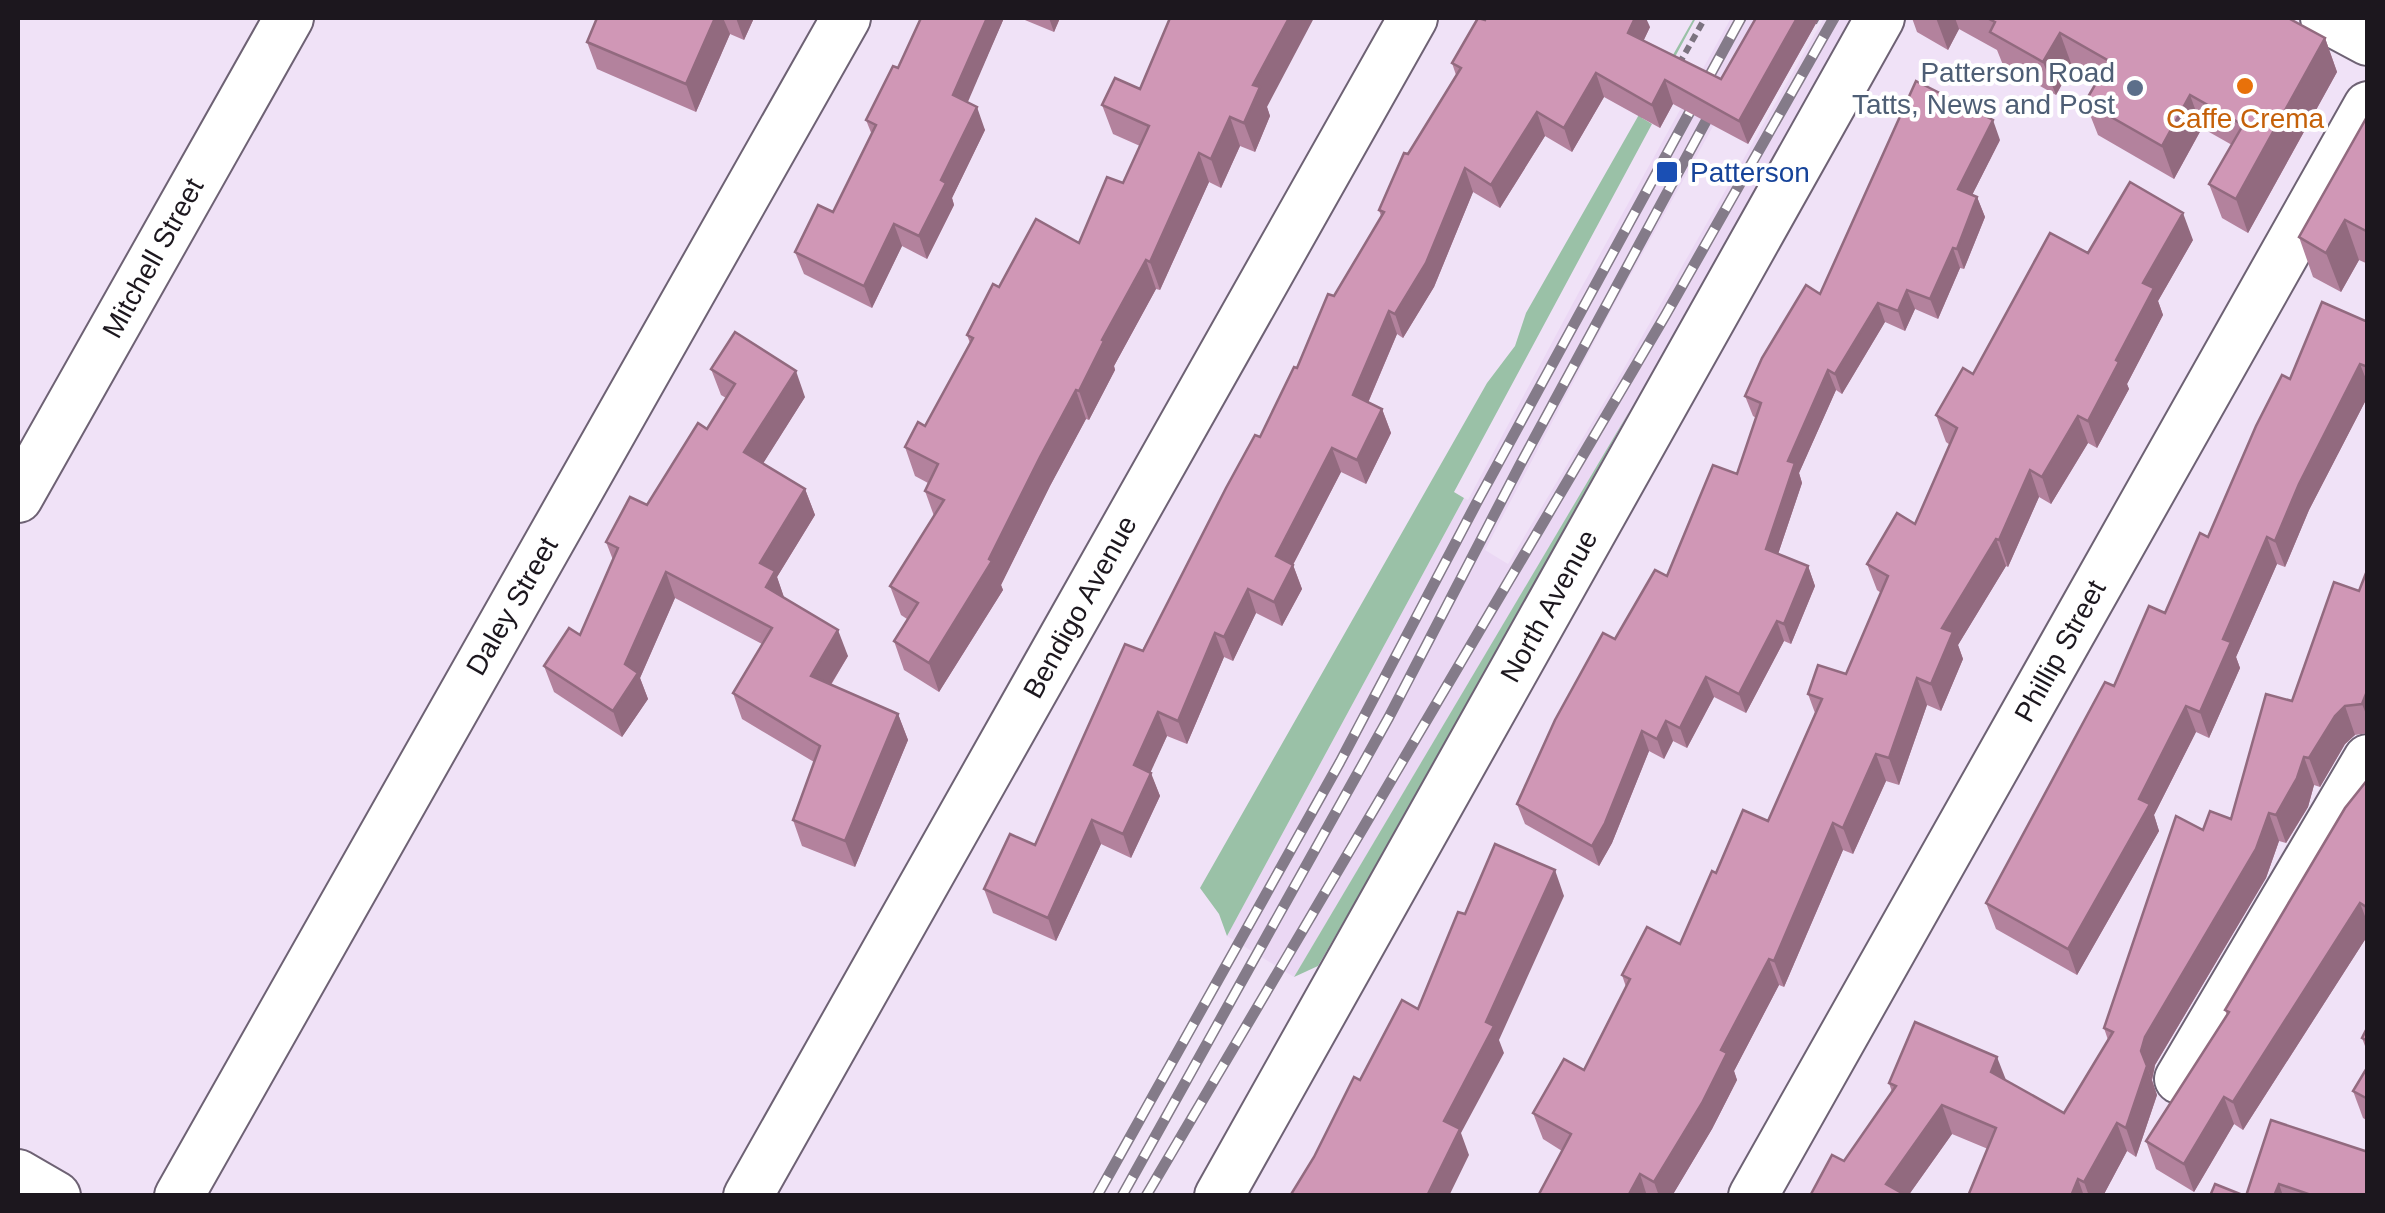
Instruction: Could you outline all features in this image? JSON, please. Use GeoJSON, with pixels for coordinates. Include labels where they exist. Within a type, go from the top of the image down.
{"type":"FeatureCollection","features":[{"type":"Feature","properties":{"kind":"street","name":"Mitchell Street"},"geometry":{"type":"LineString","coordinates":[[18,498],[289,18]]}},
{"type":"Feature","properties":{"kind":"street","name":"Daley Street"},"geometry":{"type":"LineString","coordinates":[[179,1196],[846,18]]}},
{"type":"Feature","properties":{"kind":"street","name":"Bendigo Avenue"},"geometry":{"type":"LineString","coordinates":[[748,1196],[1413,18]]}},
{"type":"Feature","properties":{"kind":"street","name":"North Avenue"},"geometry":{"type":"LineString","coordinates":[[1220,1196],[1880,18]]}},
{"type":"Feature","properties":{"kind":"street"},"geometry":{"type":"LineString","coordinates":[[2326,18],[2368,41]]}},
{"type":"Feature","properties":{"kind":"street","name":"Phillip Street"},"geometry":{"type":"LineString","coordinates":[[1753,1196],[2368,106]]}},
{"type":"Feature","properties":{"kind":"street"},"geometry":{"type":"LineString","coordinates":[[2180,1079],[2368,759]]}},
{"type":"Feature","properties":{"kind":"street"},"geometry":{"type":"LineString","coordinates":[[18,1174],[56,1196]]}},
{"type":"Feature","properties":{"kind":"path"},"geometry":{"type":"LineString","coordinates":[[1674,75],[1705,18]]}},
{"type":"Feature","properties":{"kind":"path"},"geometry":{"type":"LineString","coordinates":[[1811,18],[1820,23]]}},
{"type":"Feature","properties":{"kind":"shaded area"},"geometry":{"type":"Polygon","coordinates":[[[1731,18],[1773,18],[1609,314],[1485,550],[1508,564],[1824,18],[1852,18],[1677,332],[1294,977],[1227,936],[1464,498],[1468,500],[1731,18]]]}},
{"type":"Feature","properties":{"kind":"green space"},"geometry":{"type":"Polygon","coordinates":[[[1694,18],[1642,118],[1652,124],[1454,492],[1464,498],[1227,936],[1219,914],[1200,888],[1487,383],[1515,346],[1526,313],[1694,18]]]}},
{"type":"Feature","properties":{"kind":"green space"},"geometry":{"type":"Polygon","coordinates":[[[1630,410],[1318,966],[1294,977],[1630,410]]]}},
{"type":"Feature","properties":{"kind":"building"},"geometry":{"type":"Polygon","coordinates":[[[597,18],[715,18],[686,84],[587,42],[597,18]]]}},
{"type":"Feature","properties":{"kind":"building"},"geometry":{"type":"Polygon","coordinates":[[[921,18],[987,18],[953,95],[977,107],[919,236],[894,224],[864,286],[795,252],[818,205],[833,212],[876,125],[866,120],[893,66],[898,68],[921,18]]]}},
{"type":"Feature","properties":{"kind":"building"},"geometry":{"type":"Polygon","coordinates":[[[1170,18],[1289,18],[1253,85],[1260,87],[1244,123],[1230,117],[1211,159],[1199,153],[1150,262],[1146,260],[1079,391],[1076,390],[1040,457],[989,559],[992,561],[929,663],[894,641],[918,603],[890,586],[944,500],[925,491],[938,464],[905,447],[918,422],[925,426],[973,338],[967,335],[993,284],[999,287],[1036,219],[1079,243],[1107,177],[1123,183],[1149,126],[1102,105],[1115,78],[1140,89],[1170,18]]]}},
{"type":"Feature","properties":{"kind":"building"},"geometry":{"type":"Polygon","coordinates":[[[1478,18],[1635,18],[1628,33],[1721,79],[1756,18],[1797,18],[1739,121],[1665,80],[1652,105],[1596,73],[1564,128],[1537,112],[1491,185],[1465,168],[1426,263],[1395,314],[1389,311],[1353,395],[1382,409],[1357,460],[1332,448],[1276,556],[1293,565],[1274,602],[1248,589],[1224,637],[1215,633],[1178,721],[1158,712],[1134,765],[1151,773],[1123,834],[1092,820],[1048,918],[984,889],[1010,834],[1035,845],[1125,644],[1143,651],[1226,488],[1255,435],[1260,437],[1294,367],[1297,368],[1328,294],[1334,296],[1384,212],[1379,210],[1404,153],[1408,154],[1461,68],[1452,63],[1478,18]]]}},
{"type":"Feature","properties":{"kind":"building"},"geometry":{"type":"Polygon","coordinates":[[[1987,18],[2288,18],[2325,38],[2236,199],[2209,184],[2243,125],[2190,95],[2162,146],[2085,102],[2109,61],[2060,33],[2043,62],[1990,32],[1995,22],[1987,18]]]}},
{"type":"Feature","properties":{"kind":"building"},"geometry":{"type":"Polygon","coordinates":[[[1916,81],[1993,120],[1958,189],[1977,197],[1957,249],[1953,248],[1930,299],[1907,290],[1898,311],[1878,303],[1835,374],[1828,370],[1788,461],[1795,463],[1766,549],[1808,566],[1784,624],[1777,621],[1739,694],[1706,677],[1680,728],[1666,721],[1657,739],[1642,731],[1592,846],[1517,804],[1555,720],[1603,633],[1615,639],[1655,570],[1667,576],[1713,465],[1737,474],[1761,403],[1745,396],[1762,358],[1806,285],[1820,294],[1916,81]]]}},
{"type":"Feature","properties":{"kind":"building"},"geometry":{"type":"Polygon","coordinates":[[[2368,115],[2368,232],[2345,220],[2326,253],[2299,237],[2368,115]]]}},
{"type":"Feature","properties":{"kind":"building"},"geometry":{"type":"Polygon","coordinates":[[[2130,182],[2183,213],[2143,283],[2154,288],[2088,421],[2078,416],[2042,477],[2030,470],[1999,540],[1996,539],[1942,628],[1953,632],[1931,684],[1917,678],[1889,758],[1876,754],[1843,828],[1833,823],[1774,961],[1769,959],[1721,1050],[1727,1053],[1702,1103],[1654,1182],[1640,1174],[1628,1196],[1538,1196],[1571,1134],[1533,1113],[1564,1059],[1584,1070],[1630,979],[1622,975],[1647,927],[1680,944],[1743,810],[1768,821],[1822,699],[1808,694],[1818,665],[1846,674],[1888,576],[1867,564],[1897,513],[1915,524],[1957,428],[1936,415],[1963,368],[1973,374],[2050,233],[2088,253],[2130,182]]]}},
{"type":"Feature","properties":{"kind":"building"},"geometry":{"type":"Polygon","coordinates":[[[2322,302],[2368,322],[2368,367],[2360,364],[2299,484],[2275,541],[2267,537],[2223,639],[2231,642],[2200,712],[2186,706],[2139,799],[2150,804],[2068,949],[1986,903],[2105,682],[2114,686],[2149,606],[2165,613],[2200,533],[2208,537],[2256,426],[2282,375],[2290,379],[2322,302]]]}},
{"type":"Feature","properties":{"kind":"building"},"geometry":{"type":"Polygon","coordinates":[[[735,332],[796,371],[744,452],[805,489],[760,563],[775,571],[766,587],[838,630],[811,676],[898,714],[845,841],[793,820],[820,746],[733,693],[772,628],[666,572],[625,664],[638,673],[613,711],[544,666],[569,628],[580,635],[618,548],[606,542],[630,497],[647,505],[698,423],[707,429],[735,384],[711,369],[735,332]]]}},
{"type":"Feature","properties":{"kind":"building"},"geometry":{"type":"Polygon","coordinates":[[[2368,568],[2368,689],[2362,704],[2345,706],[2335,716],[2309,758],[2304,757],[2276,815],[2269,813],[2256,849],[2145,1037],[2141,1051],[2147,1066],[2126,1128],[2117,1123],[2084,1182],[2078,1179],[2071,1196],[1968,1196],[1996,1128],[1942,1105],[1886,1184],[1907,1196],[1810,1196],[1832,1155],[1844,1161],[1896,1086],[1889,1083],[1915,1022],[1997,1057],[1991,1072],[2064,1113],[2113,1032],[2104,1028],[2176,816],[2203,830],[2210,811],[2231,819],[2266,694],[2292,701],[2334,582],[2359,591],[2368,568]]]}},
{"type":"Feature","properties":{"kind":"building"},"geometry":{"type":"Polygon","coordinates":[[[2368,779],[2368,908],[2360,903],[2233,1102],[2224,1097],[2184,1164],[2146,1141],[2229,1012],[2225,1010],[2345,808],[2368,779]]]}},
{"type":"Feature","properties":{"kind":"building"},"geometry":{"type":"Polygon","coordinates":[[[1495,844],[1555,870],[1486,1022],[1494,1026],[1444,1121],[1460,1129],[1427,1196],[1290,1196],[1354,1077],[1360,1080],[1402,1000],[1418,1009],[1458,912],[1465,914],[1495,844]]]}},
{"type":"Feature","properties":{"kind":"building"},"geometry":{"type":"Polygon","coordinates":[[[2368,1066],[2368,1099],[2353,1091],[2368,1066]]]}},
{"type":"Feature","properties":{"kind":"building"},"geometry":{"type":"Polygon","coordinates":[[[2271,1120],[2368,1152],[2368,1196],[2314,1196],[2279,1184],[2274,1196],[2246,1196],[2271,1120]]]}},
{"type":"Feature","properties":{"kind":"building"},"geometry":{"type":"Polygon","coordinates":[[[2215,1184],[2245,1196],[2210,1196],[2215,1184]]]}},
{"type":"Feature","properties":{"kind":"railway"},"geometry":{"type":"LineString","coordinates":[[1097,1196],[1340,762],[1741,18]]}},
{"type":"Feature","properties":{"kind":"railway"},"geometry":{"type":"LineString","coordinates":[[1146,1196],[1665,316],[1834,18]]}},
{"type":"Feature","properties":{"kind":"railway"},"geometry":{"type":"LineString","coordinates":[[1122,1196],[1389,717],[1719,97]]}},
{"type":"Feature","properties":{"kind":"place","name":"Caffe Crema"},"geometry":{"type":"Point","coordinates":[2245,86]}},
{"type":"Feature","properties":{"kind":"place","name":"Patterson Road Tatts, News and Post"},"geometry":{"type":"Point","coordinates":[2135,88]}},
{"type":"Feature","properties":{"kind":"place","name":"Patterson"},"geometry":{"type":"Point","coordinates":[1667,172]}}]}
